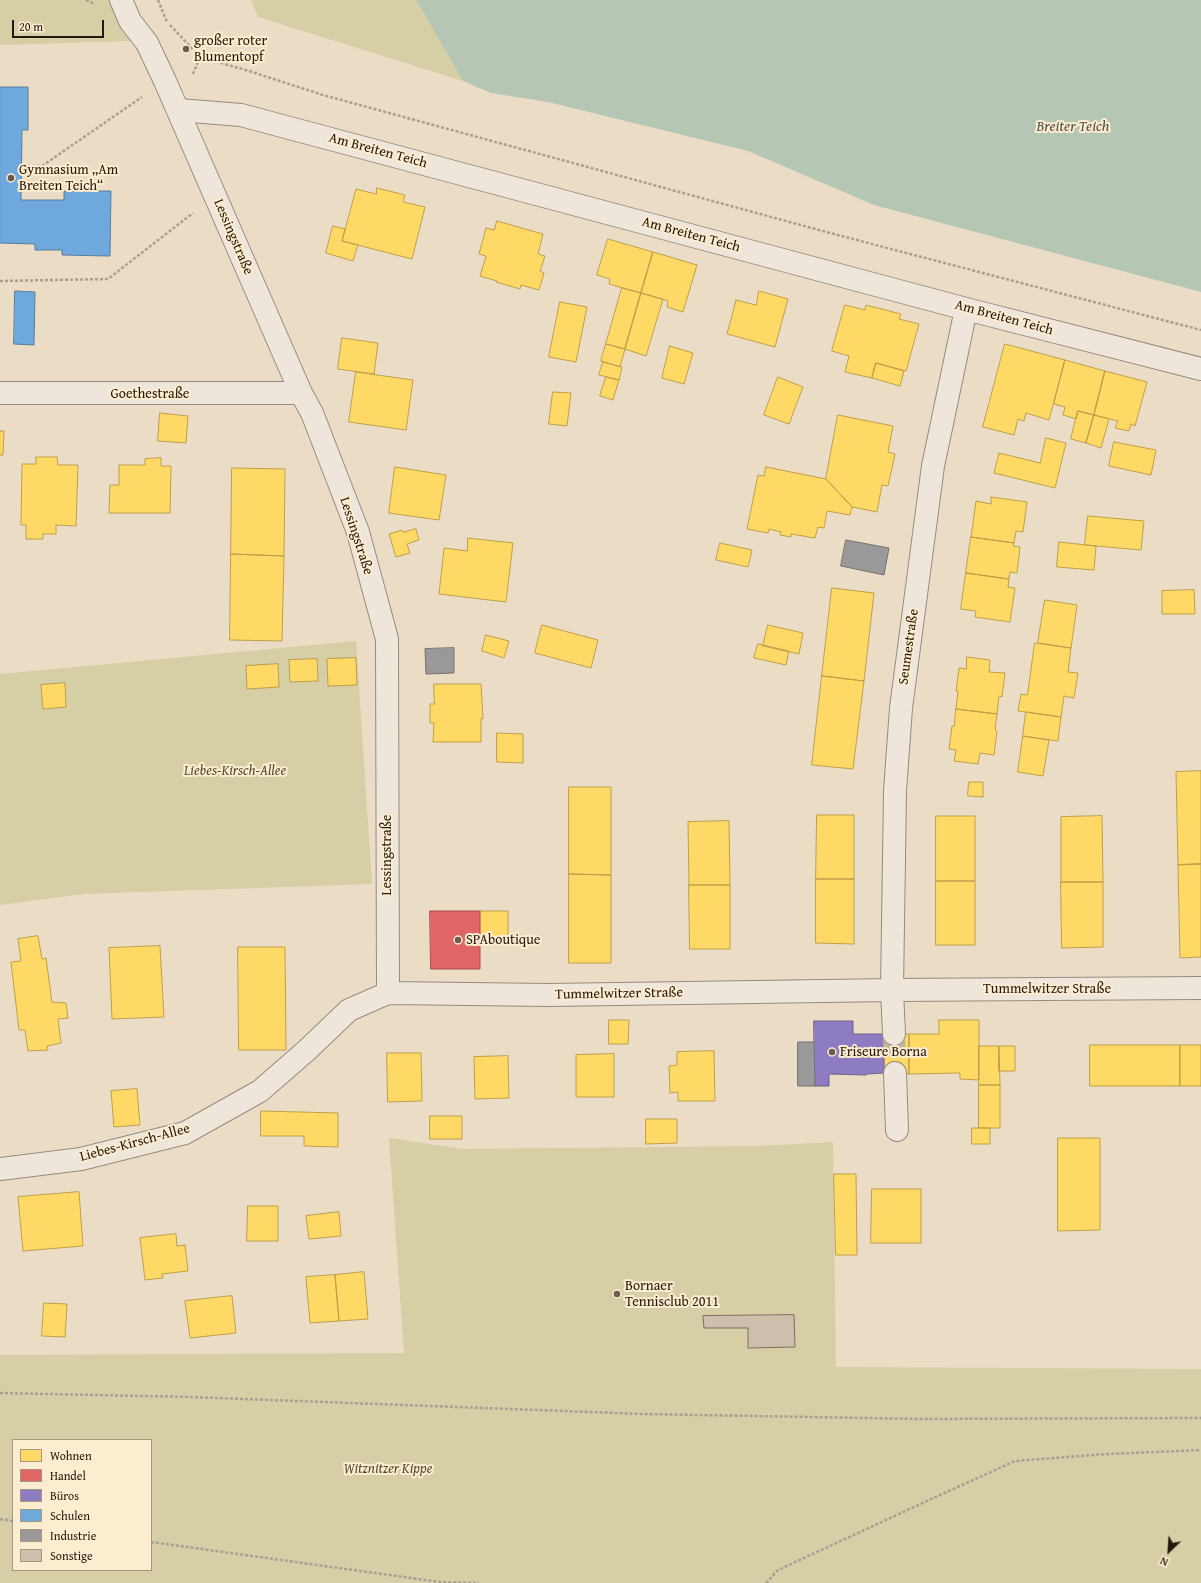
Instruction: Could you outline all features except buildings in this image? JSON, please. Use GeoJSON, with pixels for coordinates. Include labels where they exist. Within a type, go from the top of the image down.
{"type":"FeatureCollection","features":[{"type":"Feature","properties":{"kind":"street","name":"Lessingstraße"},"geometry":{"type":"LineString","coordinates":[[121,0],[130,21],[147,43],[179,110],[301,393],[312,412],[358,532],[387,639],[388,993]]}},
{"type":"Feature","properties":{"kind":"street","name":"Am Breiten Teich"},"geometry":{"type":"LineString","coordinates":[[179,110],[241,115],[966,309],[1201,369]]}},
{"type":"Feature","properties":{"kind":"street","name":"Seumestraße"},"geometry":{"type":"LineString","coordinates":[[892,990],[895,791],[901,708],[933,466],[966,309]]}},
{"type":"Feature","properties":{"kind":"street","name":"Goethestraße"},"geometry":{"type":"LineString","coordinates":[[0,393],[301,393]]}},
{"type":"Feature","properties":{"kind":"street","name":"Tummelwitzer Straße"},"geometry":{"type":"LineString","coordinates":[[349,1010],[388,993],[549,995],[892,990],[1201,988]]}},
{"type":"Feature","properties":{"kind":"street"},"geometry":{"type":"LineString","coordinates":[[892,990],[894,1034]]}},
{"type":"Feature","properties":{"kind":"street","name":"Liebes-Kirsch-Allee"},"geometry":{"type":"LineString","coordinates":[[0,1169],[81,1158],[185,1133],[260,1092],[349,1010]]}},
{"type":"Feature","properties":{"kind":"street"},"geometry":{"type":"LineString","coordinates":[[895,1073],[897,1130]]}},
{"type":"Feature","properties":{"kind":"path"},"geometry":{"type":"LineString","coordinates":[[158,0],[167,22],[200,57],[323,95],[750,212],[1201,330]]}},
{"type":"Feature","properties":{"kind":"path"},"geometry":{"type":"LineString","coordinates":[[22,166],[42,166],[165,81]]}},
{"type":"Feature","properties":{"kind":"path"},"geometry":{"type":"LineString","coordinates":[[0,282],[108,279],[216,196]]}},
{"type":"Feature","properties":{"kind":"path"},"geometry":{"type":"LineString","coordinates":[[0,1393],[191,1397],[643,1414],[922,1419],[1201,1418]]}},
{"type":"Feature","properties":{"kind":"path"},"geometry":{"type":"LineString","coordinates":[[766,1583],[778,1570],[1015,1461],[1107,1454],[1201,1450]]}},
{"type":"Feature","properties":{"kind":"path"},"geometry":{"type":"LineString","coordinates":[[0,1519],[12,1521]]}},
{"type":"Feature","properties":{"kind":"path"},"geometry":{"type":"LineString","coordinates":[[152,1542],[440,1582],[479,1583]]}},
{"type":"Feature","properties":{"kind":"green space"},"geometry":{"type":"Polygon","coordinates":[[[0,0],[115,0],[132,41],[0,45],[0,0]]]}},
{"type":"Feature","properties":{"kind":"green space"},"geometry":{"type":"Polygon","coordinates":[[[251,0],[416,0],[463,81],[258,17],[251,0]]]}},
{"type":"Feature","properties":{"kind":"green space","name":"Liebes-Kirsch-Allee"},"geometry":{"type":"Polygon","coordinates":[[[356,641],[372,884],[84,894],[0,905],[0,674],[356,641]]]}},
{"type":"Feature","properties":{"kind":"green space","name":"Witznitzer Kippe"},"geometry":{"type":"Polygon","coordinates":[[[389,1138],[463,1149],[759,1146],[833,1142],[836,1367],[1201,1369],[1201,1583],[0,1583],[0,1355],[404,1353],[389,1138]]]}},
{"type":"Feature","properties":{"kind":"water","name":"Breiter Teich"},"geometry":{"type":"Polygon","coordinates":[[[416,0],[1201,0],[1201,292],[874,205],[748,151],[548,102],[491,93],[463,81],[416,0]]]}},
{"type":"Feature","properties":{"kind":"tunnel"},"geometry":{"type":"LineString","coordinates":[[894,1034],[895,1073]]}},
{"type":"Feature","properties":{"kind":"place","name":"großer roter Blumentopf"},"geometry":{"type":"Point","coordinates":[186,49]}},
{"type":"Feature","properties":{"kind":"place","name":"Gymnasium „Am Breiten Teich“"},"geometry":{"type":"Point","coordinates":[11,178]}},
{"type":"Feature","properties":{"kind":"place","name":"SPAboutique"},"geometry":{"type":"Point","coordinates":[458,940]}},
{"type":"Feature","properties":{"kind":"place","name":"Friseure Borna"},"geometry":{"type":"Point","coordinates":[832,1052]}},
{"type":"Feature","properties":{"kind":"place","name":"Bornaer Tennisclub 2011"},"geometry":{"type":"Point","coordinates":[617,1294]}}]}
